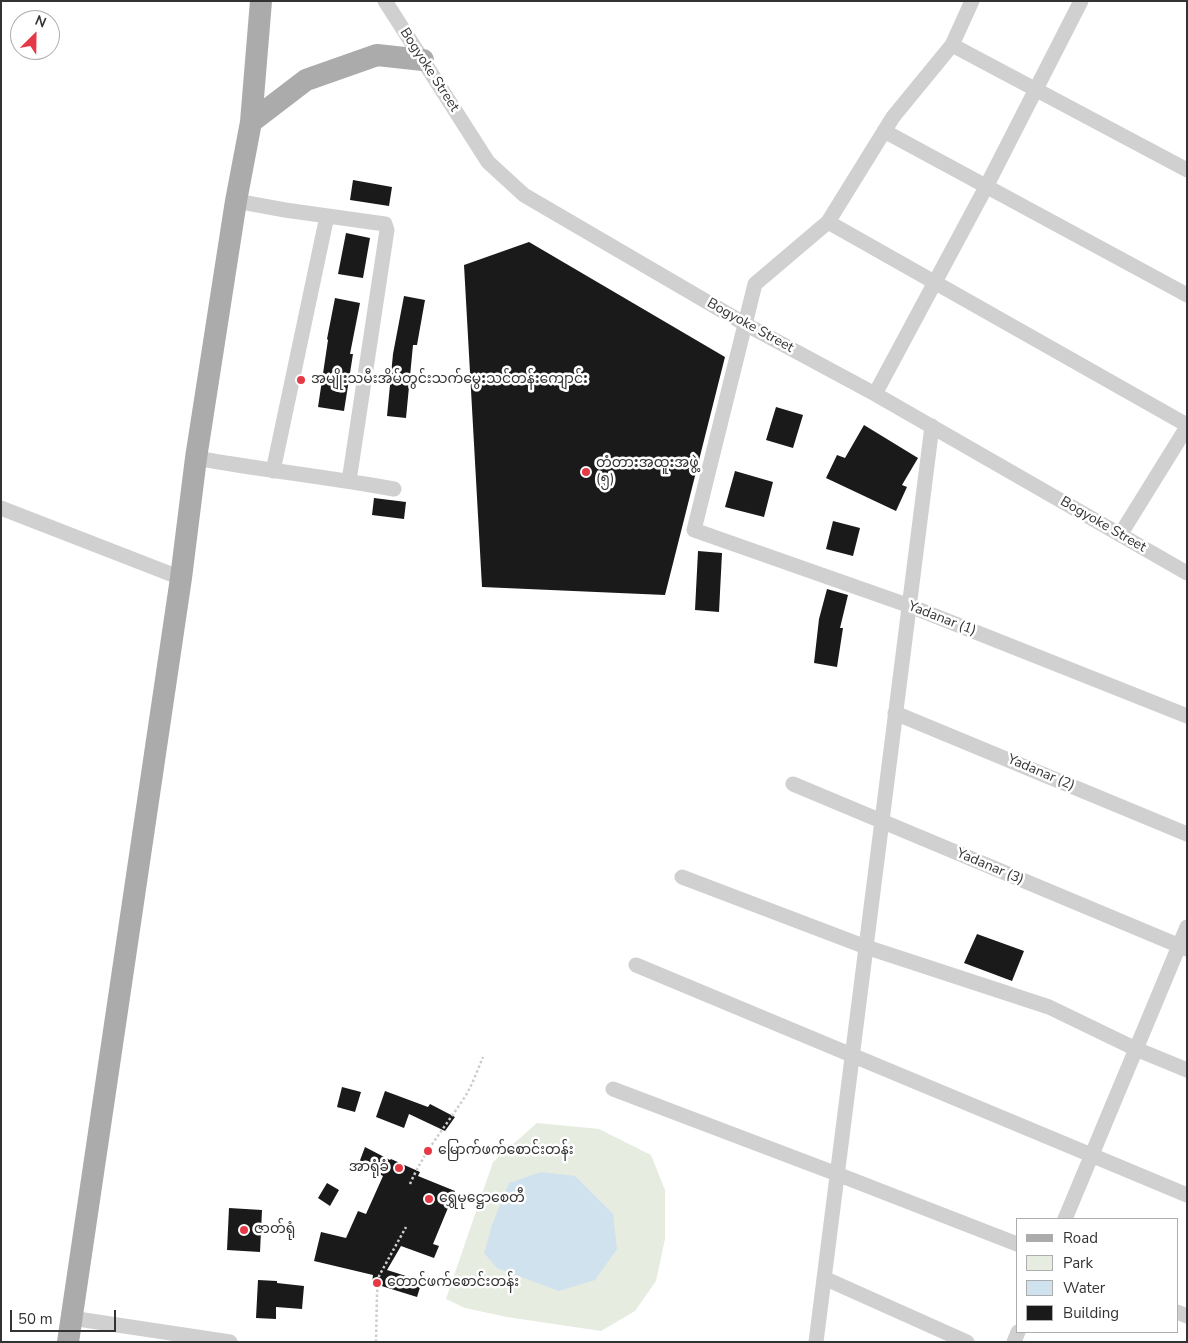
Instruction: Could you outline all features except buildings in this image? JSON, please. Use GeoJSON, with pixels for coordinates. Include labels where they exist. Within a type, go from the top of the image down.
{"type":"FeatureCollection","features":[{"type":"Feature","properties":{"kind":"main road"},"geometry":{"type":"LineString","coordinates":[[68,1342],[181,578],[196,458],[236,201],[251,122],[261,1]]}},
{"type":"Feature","properties":{"kind":"main road"},"geometry":{"type":"LineString","coordinates":[[251,122],[306,80],[377,55],[423,60]]}},
{"type":"Feature","properties":{"kind":"street","name":"Bogyoke Street"},"geometry":{"type":"LineString","coordinates":[[385,1],[488,162],[524,195],[745,324],[932,426],[1187,573]]}},
{"type":"Feature","properties":{"kind":"street"},"geometry":{"type":"LineString","coordinates":[[745,324],[755,284],[828,222],[893,117],[952,45],[972,1]]}},
{"type":"Feature","properties":{"kind":"street"},"geometry":{"type":"LineString","coordinates":[[875,394],[986,186],[1081,1]]}},
{"type":"Feature","properties":{"kind":"street"},"geometry":{"type":"LineString","coordinates":[[952,45],[1187,170]]}},
{"type":"Feature","properties":{"kind":"street"},"geometry":{"type":"LineString","coordinates":[[884,131],[1187,296]]}},
{"type":"Feature","properties":{"kind":"street"},"geometry":{"type":"LineString","coordinates":[[236,201],[284,210],[385,224],[387,230],[349,481]]}},
{"type":"Feature","properties":{"kind":"street"},"geometry":{"type":"LineString","coordinates":[[274,471],[327,216]]}},
{"type":"Feature","properties":{"kind":"street"},"geometry":{"type":"LineString","coordinates":[[828,222],[1187,426],[1120,535]]}},
{"type":"Feature","properties":{"kind":"street","name":"Yadanar (1)"},"geometry":{"type":"LineString","coordinates":[[745,324],[694,530],[910,606],[1187,716]]}},
{"type":"Feature","properties":{"kind":"street"},"geometry":{"type":"LineString","coordinates":[[816,1342],[932,426]]}},
{"type":"Feature","properties":{"kind":"street"},"geometry":{"type":"LineString","coordinates":[[196,458],[394,489]]}},
{"type":"Feature","properties":{"kind":"street"},"geometry":{"type":"LineString","coordinates":[[1,508],[181,578]]}},
{"type":"Feature","properties":{"kind":"street","name":"Yadanar (2)"},"geometry":{"type":"LineString","coordinates":[[896,713],[1187,834]]}},
{"type":"Feature","properties":{"kind":"street","name":"Yadanar (3)"},"geometry":{"type":"LineString","coordinates":[[793,784],[1183,947]]}},
{"type":"Feature","properties":{"kind":"street"},"geometry":{"type":"LineString","coordinates":[[682,877],[866,947],[1049,1007],[1136,1049],[1187,1070]]}},
{"type":"Feature","properties":{"kind":"street"},"geometry":{"type":"LineString","coordinates":[[1065,1218],[1136,1049],[1183,947],[1187,927]]}},
{"type":"Feature","properties":{"kind":"street"},"geometry":{"type":"LineString","coordinates":[[636,965],[1187,1195]]}},
{"type":"Feature","properties":{"kind":"street"},"geometry":{"type":"LineString","coordinates":[[613,1089],[1016,1244]]}},
{"type":"Feature","properties":{"kind":"street"},"geometry":{"type":"LineString","coordinates":[[824,1278],[967,1342]]}},
{"type":"Feature","properties":{"kind":"street"},"geometry":{"type":"LineString","coordinates":[[71,1318],[227,1340],[230,1342]]}},
{"type":"Feature","properties":{"kind":"path"},"geometry":{"type":"LineString","coordinates":[[410,1184],[430,1146],[466,1095],[483,1057]]}},
{"type":"Feature","properties":{"kind":"path"},"geometry":{"type":"LineString","coordinates":[[376,1342],[379,1276],[406,1227]]}},
{"type":"Feature","properties":{"kind":"green space"},"geometry":{"type":"Polygon","coordinates":[[[537,1123],[599,1129],[651,1155],[665,1190],[665,1239],[656,1281],[635,1311],[601,1331],[507,1317],[465,1308],[446,1299],[493,1162],[537,1123]]]}},
{"type":"Feature","properties":{"kind":"water"},"geometry":{"type":"Polygon","coordinates":[[[541,1172],[575,1176],[613,1214],[617,1249],[595,1280],[559,1291],[497,1268],[484,1253],[492,1225],[509,1183],[541,1172]]]}},
{"type":"Feature","properties":{"kind":"place","name":"အမျိုးသမီးအိမ်တွင်းသက်မွေးသင်တန်းကျောင်း"},"geometry":{"type":"Point","coordinates":[301,380]}},
{"type":"Feature","properties":{"kind":"place","name":"တံတားအထူးအဖွဲ့ (၅)"},"geometry":{"type":"Point","coordinates":[586,472]}},
{"type":"Feature","properties":{"kind":"place","name":"မြောက်ဖက်စောင်းတန်း"},"geometry":{"type":"Point","coordinates":[428,1151]}},
{"type":"Feature","properties":{"kind":"place","name":"အာရုံခံ"},"geometry":{"type":"Point","coordinates":[399,1168]}},
{"type":"Feature","properties":{"kind":"place","name":"ရွှေမုဋ္ဌောစေတီ"},"geometry":{"type":"Point","coordinates":[429,1199]}},
{"type":"Feature","properties":{"kind":"place","name":"ဇာတ်ရုံ"},"geometry":{"type":"Point","coordinates":[244,1230]}},
{"type":"Feature","properties":{"kind":"place","name":"တောင်ဖက်စောင်းတန်း"},"geometry":{"type":"Point","coordinates":[377,1283]}}]}
